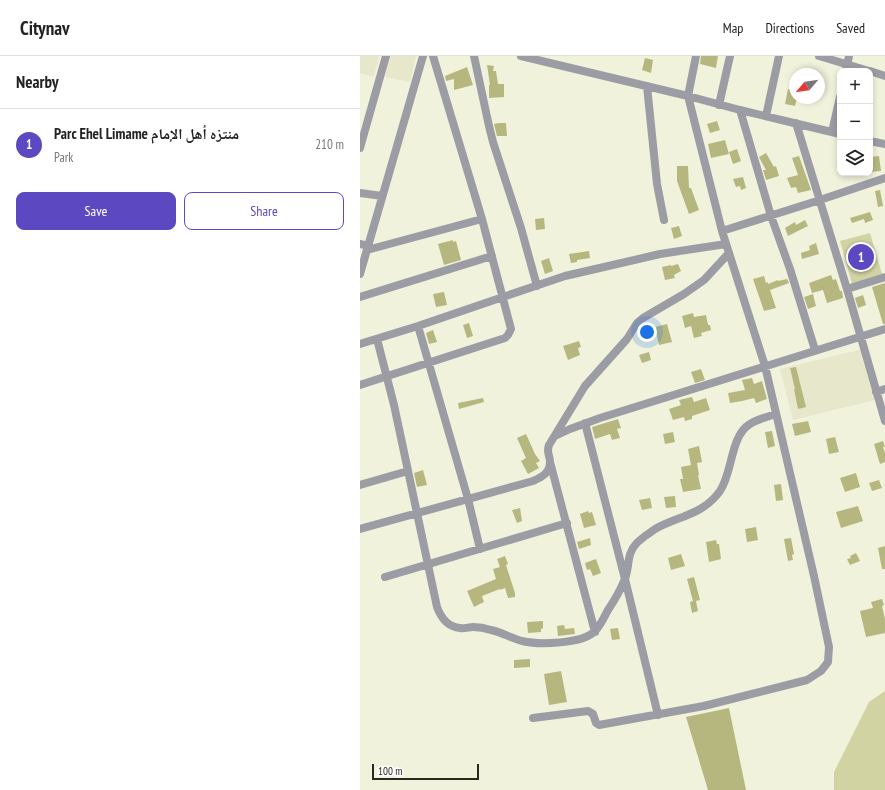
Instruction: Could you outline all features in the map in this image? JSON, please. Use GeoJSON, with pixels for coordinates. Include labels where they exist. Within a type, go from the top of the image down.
{"type":"FeatureCollection","features":[{"type":"Feature","properties":{"kind":"street"},"geometry":{"type":"LineString","coordinates":[[360,148],[386,56]]}},
{"type":"Feature","properties":{"kind":"street"},"geometry":{"type":"LineString","coordinates":[[360,274],[365,247],[382,196],[423,56]]}},
{"type":"Feature","properties":{"kind":"street"},"geometry":{"type":"LineString","coordinates":[[360,385],[505,338],[508,336],[511,329],[482,219],[433,56]]}},
{"type":"Feature","properties":{"kind":"street"},"geometry":{"type":"LineString","coordinates":[[474,56],[493,142],[521,228],[537,286]]}},
{"type":"Feature","properties":{"kind":"street"},"geometry":{"type":"LineString","coordinates":[[521,56],[836,133],[839,104]]}},
{"type":"Feature","properties":{"kind":"street"},"geometry":{"type":"LineString","coordinates":[[533,718],[588,710],[593,714],[596,723],[599,725],[658,715],[704,706],[807,680],[821,671],[828,662],[829,646],[776,414],[764,366],[722,231],[688,96],[696,56]]}},
{"type":"Feature","properties":{"kind":"street"},"geometry":{"type":"LineString","coordinates":[[719,104],[730,56]]}},
{"type":"Feature","properties":{"kind":"street"},"geometry":{"type":"LineString","coordinates":[[766,116],[779,56]]}},
{"type":"Feature","properties":{"kind":"street"},"geometry":{"type":"LineString","coordinates":[[819,56],[860,68]]}},
{"type":"Feature","properties":{"kind":"street"},"geometry":{"type":"LineString","coordinates":[[873,72],[885,76]]}},
{"type":"Feature","properties":{"kind":"street"},"geometry":{"type":"LineString","coordinates":[[647,86],[657,184],[664,220]]}},
{"type":"Feature","properties":{"kind":"street"},"geometry":{"type":"LineString","coordinates":[[740,110],[771,216],[790,269],[815,350]]}},
{"type":"Feature","properties":{"kind":"street"},"geometry":{"type":"LineString","coordinates":[[796,124],[848,289],[860,337],[885,421]]}},
{"type":"Feature","properties":{"kind":"street"},"geometry":{"type":"LineString","coordinates":[[873,142],[885,144]]}},
{"type":"Feature","properties":{"kind":"street"},"geometry":{"type":"LineString","coordinates":[[722,231],[885,178]]}},
{"type":"Feature","properties":{"kind":"street"},"geometry":{"type":"LineString","coordinates":[[360,192],[382,196]]}},
{"type":"Feature","properties":{"kind":"street"},"geometry":{"type":"LineString","coordinates":[[365,247],[482,219]]}},
{"type":"Feature","properties":{"kind":"street"},"geometry":{"type":"LineString","coordinates":[[360,344],[565,276],[660,254],[726,244]]}},
{"type":"Feature","properties":{"kind":"street"},"geometry":{"type":"LineString","coordinates":[[595,632],[547,450],[585,386],[627,338],[637,323],[704,280],[729,253]]}},
{"type":"Feature","properties":{"kind":"street"},"geometry":{"type":"LineString","coordinates":[[360,297],[492,256]]}},
{"type":"Feature","properties":{"kind":"street"},"geometry":{"type":"LineString","coordinates":[[848,289],[885,277]]}},
{"type":"Feature","properties":{"kind":"street"},"geometry":{"type":"LineString","coordinates":[[418,326],[468,499],[480,549]]}},
{"type":"Feature","properties":{"kind":"street"},"geometry":{"type":"LineString","coordinates":[[555,436],[585,423],[885,329]]}},
{"type":"Feature","properties":{"kind":"street"},"geometry":{"type":"LineString","coordinates":[[377,339],[394,405],[437,607],[440,615],[446,622],[453,626],[461,628],[483,628],[522,641],[550,643],[575,640],[595,632],[618,595],[625,579],[630,554],[635,544],[656,529],[709,504],[721,490],[725,482],[739,435],[750,424],[776,414]]}},
{"type":"Feature","properties":{"kind":"street"},"geometry":{"type":"LineString","coordinates":[[876,392],[885,389]]}},
{"type":"Feature","properties":{"kind":"street"},"geometry":{"type":"LineString","coordinates":[[585,423],[658,715]]}},
{"type":"Feature","properties":{"kind":"street"},"geometry":{"type":"LineString","coordinates":[[360,529],[533,481],[546,473],[549,468],[550,461]]}},
{"type":"Feature","properties":{"kind":"street"},"geometry":{"type":"LineString","coordinates":[[360,485],[408,471]]}},
{"type":"Feature","properties":{"kind":"street"},"geometry":{"type":"LineString","coordinates":[[385,578],[567,524]]}},
{"type":"Feature","properties":{"kind":"shaded area"},"geometry":{"type":"Polygon","coordinates":[[[360,56],[379,56],[374,77],[360,73],[360,56]]]}},
{"type":"Feature","properties":{"kind":"shaded area"},"geometry":{"type":"Polygon","coordinates":[[[389,56],[416,56],[410,82],[385,77],[389,56]]]}},
{"type":"Feature","properties":{"kind":"shaded area"},"geometry":{"type":"Polygon","coordinates":[[[862,349],[875,400],[793,420],[780,369],[862,349]]]}},
{"type":"Feature","properties":{"kind":"green space"},"geometry":{"type":"Polygon","coordinates":[[[870,233],[882,274],[852,284],[840,241],[870,233]]]}},
{"type":"Feature","properties":{"kind":"green space"},"geometry":{"type":"Polygon","coordinates":[[[885,691],[885,790],[834,790],[834,772],[869,702],[885,691]]]}},
{"type":"Feature","properties":{"kind":"building"},"geometry":{"type":"Polygon","coordinates":[[[701,56],[718,56],[716,68],[700,64],[701,56]]]}},
{"type":"Feature","properties":{"kind":"building"},"geometry":{"type":"Polygon","coordinates":[[[645,58],[653,60],[651,73],[642,70],[645,58]]]}},
{"type":"Feature","properties":{"kind":"building"},"geometry":{"type":"Polygon","coordinates":[[[487,65],[494,66],[493,71],[496,71],[498,84],[504,84],[504,97],[489,98],[490,85],[487,65]]]}},
{"type":"Feature","properties":{"kind":"building"},"geometry":{"type":"Polygon","coordinates":[[[467,67],[473,85],[454,90],[454,79],[446,81],[445,76],[467,67]]]}},
{"type":"Feature","properties":{"kind":"building"},"geometry":{"type":"Polygon","coordinates":[[[788,89],[789,104],[796,104],[795,106],[785,104],[788,89]]]}},
{"type":"Feature","properties":{"kind":"building"},"geometry":{"type":"Polygon","coordinates":[[[717,121],[720,130],[710,133],[707,124],[717,121]]]}},
{"type":"Feature","properties":{"kind":"building"},"geometry":{"type":"Polygon","coordinates":[[[506,123],[507,136],[497,136],[494,124],[506,123]]]}},
{"type":"Feature","properties":{"kind":"building"},"geometry":{"type":"Polygon","coordinates":[[[725,140],[729,154],[711,158],[708,144],[725,140]]]}},
{"type":"Feature","properties":{"kind":"building"},"geometry":{"type":"Polygon","coordinates":[[[737,149],[741,161],[733,164],[729,152],[737,149]]]}},
{"type":"Feature","properties":{"kind":"building"},"geometry":{"type":"Polygon","coordinates":[[[766,153],[774,167],[776,166],[779,176],[766,180],[763,170],[766,170],[759,157],[766,153]]]}},
{"type":"Feature","properties":{"kind":"building"},"geometry":{"type":"Polygon","coordinates":[[[799,156],[811,190],[798,193],[796,187],[791,188],[787,178],[798,175],[792,158],[799,156]]]}},
{"type":"Feature","properties":{"kind":"building"},"geometry":{"type":"Polygon","coordinates":[[[879,156],[881,171],[873,172],[873,157],[879,156]]]}},
{"type":"Feature","properties":{"kind":"building"},"geometry":{"type":"Polygon","coordinates":[[[677,166],[688,166],[689,188],[691,188],[699,210],[689,214],[677,181],[677,166]]]}},
{"type":"Feature","properties":{"kind":"building"},"geometry":{"type":"Polygon","coordinates":[[[743,177],[746,188],[741,190],[740,186],[736,187],[733,179],[743,177]]]}},
{"type":"Feature","properties":{"kind":"building"},"geometry":{"type":"Polygon","coordinates":[[[880,190],[883,206],[878,207],[875,191],[880,190]]]}},
{"type":"Feature","properties":{"kind":"building"},"geometry":{"type":"Polygon","coordinates":[[[870,212],[873,220],[865,223],[864,219],[852,223],[850,218],[870,212]]]}},
{"type":"Feature","properties":{"kind":"building"},"geometry":{"type":"Polygon","coordinates":[[[544,218],[545,229],[536,230],[535,219],[544,218]]]}},
{"type":"Feature","properties":{"kind":"building"},"geometry":{"type":"Polygon","coordinates":[[[805,220],[808,226],[788,236],[785,228],[795,222],[796,225],[805,220]]]}},
{"type":"Feature","properties":{"kind":"building"},"geometry":{"type":"Polygon","coordinates":[[[679,226],[682,236],[674,239],[671,228],[679,226]]]}},
{"type":"Feature","properties":{"kind":"building"},"geometry":{"type":"Polygon","coordinates":[[[453,240],[453,242],[456,241],[461,260],[444,265],[438,244],[453,240]]]}},
{"type":"Feature","properties":{"kind":"building"},"geometry":{"type":"Polygon","coordinates":[[[816,243],[819,254],[802,259],[801,253],[810,250],[809,246],[816,243]]]}},
{"type":"Feature","properties":{"kind":"building"},"geometry":{"type":"Polygon","coordinates":[[[589,251],[590,258],[577,260],[577,262],[571,263],[569,254],[589,251]]]}},
{"type":"Feature","properties":{"kind":"building"},"geometry":{"type":"Polygon","coordinates":[[[549,258],[553,271],[545,274],[541,261],[549,258]]]}},
{"type":"Feature","properties":{"kind":"building"},"geometry":{"type":"Polygon","coordinates":[[[678,264],[681,271],[674,275],[675,278],[665,280],[662,267],[678,264]]]}},
{"type":"Feature","properties":{"kind":"building"},"geometry":{"type":"Polygon","coordinates":[[[831,275],[833,280],[836,279],[840,291],[842,291],[843,298],[827,303],[823,290],[812,293],[809,283],[831,275]]]}},
{"type":"Feature","properties":{"kind":"building"},"geometry":{"type":"Polygon","coordinates":[[[764,276],[766,283],[768,282],[768,284],[778,280],[787,279],[789,283],[770,290],[776,308],[764,311],[753,279],[764,276]]]}},
{"type":"Feature","properties":{"kind":"building"},"geometry":{"type":"Polygon","coordinates":[[[885,283],[885,324],[883,324],[872,287],[885,283]]]}},
{"type":"Feature","properties":{"kind":"building"},"geometry":{"type":"Polygon","coordinates":[[[444,292],[447,305],[436,307],[433,294],[444,292]]]}},
{"type":"Feature","properties":{"kind":"building"},"geometry":{"type":"Polygon","coordinates":[[[813,294],[816,306],[808,309],[804,297],[813,294]]]}},
{"type":"Feature","properties":{"kind":"building"},"geometry":{"type":"Polygon","coordinates":[[[863,295],[866,305],[858,308],[855,298],[863,295]]]}},
{"type":"Feature","properties":{"kind":"building"},"geometry":{"type":"Polygon","coordinates":[[[693,313],[694,317],[706,315],[708,325],[710,325],[711,330],[701,333],[702,336],[694,338],[691,326],[685,328],[682,316],[693,313]]]}},
{"type":"Feature","properties":{"kind":"building"},"geometry":{"type":"Polygon","coordinates":[[[469,323],[473,336],[467,338],[463,325],[469,323]]]}},
{"type":"Feature","properties":{"kind":"building"},"geometry":{"type":"Polygon","coordinates":[[[667,324],[672,342],[659,345],[655,327],[667,324]]]}},
{"type":"Feature","properties":{"kind":"building"},"geometry":{"type":"Polygon","coordinates":[[[433,330],[437,342],[429,344],[426,333],[433,330]]]}},
{"type":"Feature","properties":{"kind":"building"},"geometry":{"type":"Polygon","coordinates":[[[579,341],[581,347],[578,348],[580,355],[568,360],[563,346],[579,341]]]}},
{"type":"Feature","properties":{"kind":"building"},"geometry":{"type":"Polygon","coordinates":[[[649,352],[651,360],[642,363],[639,355],[649,352]]]}},
{"type":"Feature","properties":{"kind":"building"},"geometry":{"type":"Polygon","coordinates":[[[796,367],[806,407],[798,409],[790,368],[796,367]]]}},
{"type":"Feature","properties":{"kind":"building"},"geometry":{"type":"Polygon","coordinates":[[[701,369],[705,380],[695,383],[691,372],[701,369]]]}},
{"type":"Feature","properties":{"kind":"building"},"geometry":{"type":"Polygon","coordinates":[[[752,378],[754,384],[762,381],[767,399],[756,403],[754,398],[730,403],[728,393],[745,390],[742,380],[752,378]]]}},
{"type":"Feature","properties":{"kind":"building"},"geometry":{"type":"Polygon","coordinates":[[[692,397],[694,402],[706,398],[710,410],[692,416],[692,419],[685,421],[684,417],[673,420],[669,409],[681,405],[679,400],[692,397]]]}},
{"type":"Feature","properties":{"kind":"building"},"geometry":{"type":"Polygon","coordinates":[[[483,398],[484,402],[459,409],[458,403],[483,398]]]}},
{"type":"Feature","properties":{"kind":"building"},"geometry":{"type":"Polygon","coordinates":[[[618,419],[621,428],[617,429],[620,438],[612,440],[610,434],[595,439],[592,427],[618,419]]]}},
{"type":"Feature","properties":{"kind":"building"},"geometry":{"type":"Polygon","coordinates":[[[808,421],[811,432],[795,436],[792,424],[808,421]]]}},
{"type":"Feature","properties":{"kind":"building"},"geometry":{"type":"Polygon","coordinates":[[[772,431],[775,446],[768,448],[765,432],[772,431]]]}},
{"type":"Feature","properties":{"kind":"building"},"geometry":{"type":"Polygon","coordinates":[[[673,432],[675,442],[665,444],[663,434],[673,432]]]}},
{"type":"Feature","properties":{"kind":"building"},"geometry":{"type":"Polygon","coordinates":[[[526,434],[535,454],[540,461],[536,463],[539,468],[528,474],[521,461],[526,458],[517,438],[526,434]]]}},
{"type":"Feature","properties":{"kind":"building"},"geometry":{"type":"Polygon","coordinates":[[[835,437],[839,452],[829,454],[826,439],[835,437]]]}},
{"type":"Feature","properties":{"kind":"building"},"geometry":{"type":"Polygon","coordinates":[[[883,441],[885,447],[883,447],[885,462],[880,464],[874,444],[883,441]]]}},
{"type":"Feature","properties":{"kind":"building"},"geometry":{"type":"Polygon","coordinates":[[[699,446],[702,462],[697,463],[701,489],[683,492],[680,479],[683,479],[681,467],[691,465],[688,449],[699,446]]]}},
{"type":"Feature","properties":{"kind":"building"},"geometry":{"type":"Polygon","coordinates":[[[423,470],[427,485],[417,487],[414,473],[423,470]]]}},
{"type":"Feature","properties":{"kind":"building"},"geometry":{"type":"Polygon","coordinates":[[[856,473],[860,487],[845,492],[840,478],[856,473]]]}},
{"type":"Feature","properties":{"kind":"building"},"geometry":{"type":"Polygon","coordinates":[[[879,480],[882,488],[872,491],[869,483],[879,480]]]}},
{"type":"Feature","properties":{"kind":"building"},"geometry":{"type":"Polygon","coordinates":[[[781,484],[783,500],[776,501],[774,485],[781,484]]]}},
{"type":"Feature","properties":{"kind":"building"},"geometry":{"type":"Polygon","coordinates":[[[675,496],[676,507],[666,508],[664,497],[675,496]]]}},
{"type":"Feature","properties":{"kind":"building"},"geometry":{"type":"Polygon","coordinates":[[[650,498],[652,508],[642,510],[639,500],[650,498]]]}},
{"type":"Feature","properties":{"kind":"building"},"geometry":{"type":"Polygon","coordinates":[[[858,506],[863,521],[841,528],[836,512],[858,506]]]}},
{"type":"Feature","properties":{"kind":"building"},"geometry":{"type":"Polygon","coordinates":[[[520,508],[522,521],[517,523],[512,510],[520,508]]]}},
{"type":"Feature","properties":{"kind":"building"},"geometry":{"type":"Polygon","coordinates":[[[588,511],[589,513],[592,512],[596,525],[584,528],[580,514],[588,511]]]}},
{"type":"Feature","properties":{"kind":"building"},"geometry":{"type":"Polygon","coordinates":[[[756,527],[758,540],[747,542],[745,529],[756,527]]]}},
{"type":"Feature","properties":{"kind":"building"},"geometry":{"type":"Polygon","coordinates":[[[590,538],[591,545],[579,549],[577,542],[590,538]]]}},
{"type":"Feature","properties":{"kind":"building"},"geometry":{"type":"Polygon","coordinates":[[[791,538],[794,554],[792,555],[793,560],[788,561],[784,539],[791,538]]]}},
{"type":"Feature","properties":{"kind":"building"},"geometry":{"type":"Polygon","coordinates":[[[716,540],[717,544],[719,544],[721,559],[709,562],[706,542],[716,540]]]}},
{"type":"Feature","properties":{"kind":"building"},"geometry":{"type":"Polygon","coordinates":[[[885,546],[885,569],[882,569],[878,548],[885,546]]]}},
{"type":"Feature","properties":{"kind":"building"},"geometry":{"type":"Polygon","coordinates":[[[856,553],[860,561],[850,565],[847,559],[851,558],[850,556],[856,553]]]}},
{"type":"Feature","properties":{"kind":"building"},"geometry":{"type":"Polygon","coordinates":[[[681,554],[685,566],[671,570],[668,558],[681,554]]]}},
{"type":"Feature","properties":{"kind":"building"},"geometry":{"type":"Polygon","coordinates":[[[505,556],[515,597],[508,598],[505,588],[500,589],[482,596],[484,602],[474,607],[467,591],[496,579],[493,569],[500,567],[497,559],[505,556]]]}},
{"type":"Feature","properties":{"kind":"building"},"geometry":{"type":"Polygon","coordinates":[[[596,559],[601,573],[593,576],[590,569],[587,570],[585,563],[596,559]]]}},
{"type":"Feature","properties":{"kind":"building"},"geometry":{"type":"Polygon","coordinates":[[[694,577],[700,600],[696,601],[698,611],[692,613],[690,602],[693,601],[687,579],[694,577]]]}},
{"type":"Feature","properties":{"kind":"building"},"geometry":{"type":"Polygon","coordinates":[[[882,599],[884,605],[882,606],[885,619],[885,633],[866,637],[860,611],[873,608],[871,602],[882,599]]]}},
{"type":"Feature","properties":{"kind":"building"},"geometry":{"type":"Polygon","coordinates":[[[543,621],[543,628],[541,629],[541,632],[528,633],[527,622],[543,621]]]}},
{"type":"Feature","properties":{"kind":"building"},"geometry":{"type":"Polygon","coordinates":[[[564,625],[565,629],[574,628],[575,634],[558,636],[557,626],[564,625]]]}},
{"type":"Feature","properties":{"kind":"building"},"geometry":{"type":"Polygon","coordinates":[[[618,628],[620,639],[612,640],[610,629],[618,628]]]}},
{"type":"Feature","properties":{"kind":"building"},"geometry":{"type":"Polygon","coordinates":[[[530,659],[530,667],[514,668],[514,660],[530,659]]]}},
{"type":"Feature","properties":{"kind":"building"},"geometry":{"type":"Polygon","coordinates":[[[561,671],[567,702],[549,705],[544,674],[561,671]]]}},
{"type":"Feature","properties":{"kind":"building"},"geometry":{"type":"Polygon","coordinates":[[[729,708],[746,790],[708,790],[686,717],[729,708]]]}},
{"type":"Feature","properties":{"kind":"place","name":"Parc Ehel Limame منتزه أهل الإمام"},"geometry":{"type":"Point","coordinates":[861,257]}}]}
